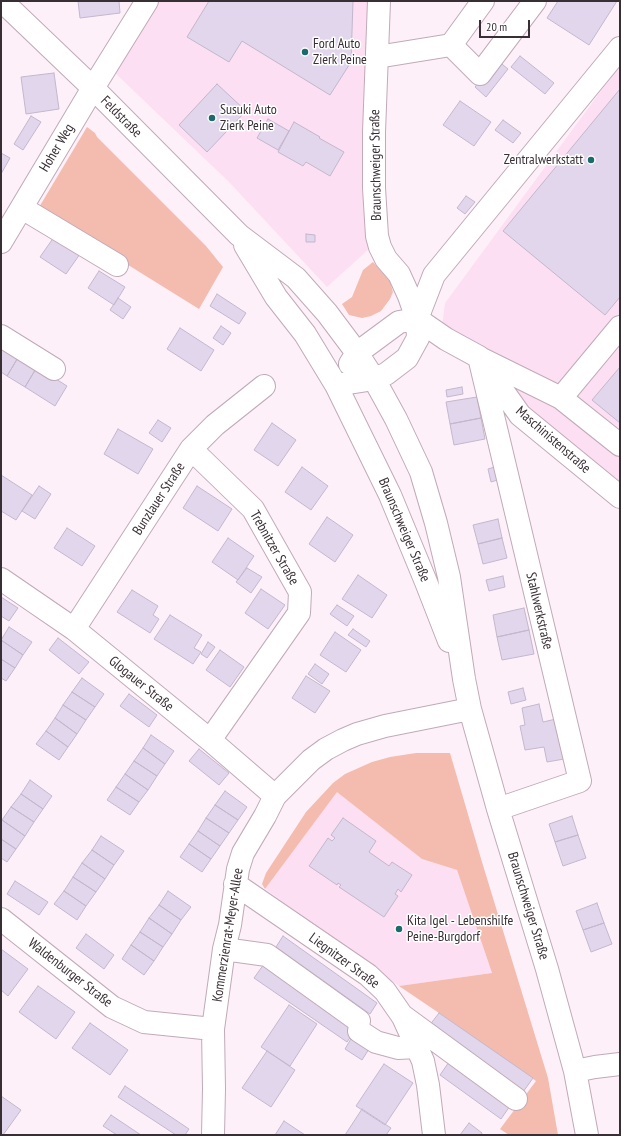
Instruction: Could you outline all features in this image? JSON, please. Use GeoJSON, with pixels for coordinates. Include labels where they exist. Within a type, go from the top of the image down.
{"type":"FeatureCollection","features":[{"type":"Feature","properties":{"kind":"street","name":"Feldstraße"},"geometry":{"type":"LineString","coordinates":[[2,1],[93,88],[239,235],[296,278],[327,312],[357,353]]}},
{"type":"Feature","properties":{"kind":"street","name":"Hoher Weg"},"geometry":{"type":"LineString","coordinates":[[1,242],[147,1]]}},
{"type":"Feature","properties":{"kind":"street","name":"Braunschweiger Straße"},"geometry":{"type":"LineString","coordinates":[[379,1],[374,132],[374,180],[377,236],[380,247],[386,259],[399,274],[410,296],[417,319]]}},
{"type":"Feature","properties":{"kind":"street"},"geometry":{"type":"LineString","coordinates":[[377,57],[451,45],[483,1]]}},
{"type":"Feature","properties":{"kind":"street"},"geometry":{"type":"LineString","coordinates":[[451,45],[480,74],[535,1]]}},
{"type":"Feature","properties":{"kind":"street"},"geometry":{"type":"LineString","coordinates":[[336,385],[374,380],[386,374],[407,358],[418,338],[417,319],[434,275],[620,48]]}},
{"type":"Feature","properties":{"kind":"street"},"geometry":{"type":"LineString","coordinates":[[22,208],[117,265]]}},
{"type":"Feature","properties":{"kind":"street","name":"Feldstraße"},"geometry":{"type":"LineString","coordinates":[[239,235],[276,297],[304,334],[336,385]]}},
{"type":"Feature","properties":{"kind":"street"},"geometry":{"type":"LineString","coordinates":[[336,385],[357,353],[399,322],[417,319]]}},
{"type":"Feature","properties":{"kind":"street","name":"Maschinistenstraße"},"geometry":{"type":"LineString","coordinates":[[417,319],[446,339],[479,357],[520,415],[620,497]]}},
{"type":"Feature","properties":{"kind":"street"},"geometry":{"type":"LineString","coordinates":[[561,398],[620,327]]}},
{"type":"Feature","properties":{"kind":"street"},"geometry":{"type":"LineString","coordinates":[[1,336],[54,369]]}},
{"type":"Feature","properties":{"kind":"street","name":"Braunschweiger Straße"},"geometry":{"type":"LineString","coordinates":[[357,353],[396,419],[421,472],[436,523],[449,577],[464,679],[470,709],[498,809],[547,969],[575,1071],[587,1135]]}},
{"type":"Feature","properties":{"kind":"street"},"geometry":{"type":"LineString","coordinates":[[479,357],[561,398],[620,445]]}},
{"type":"Feature","properties":{"kind":"street","name":"Stahlwerkstraße"},"geometry":{"type":"LineString","coordinates":[[479,357],[580,781],[498,809]]}},
{"type":"Feature","properties":{"kind":"street","name":"Braunschweiger Straße"},"geometry":{"type":"LineString","coordinates":[[336,385],[390,495],[464,679]]}},
{"type":"Feature","properties":{"kind":"street","name":"Bunzlauer Straße"},"geometry":{"type":"LineString","coordinates":[[74,630],[191,449],[215,425],[264,386]]}},
{"type":"Feature","properties":{"kind":"street","name":"Trebnitzer Straße"},"geometry":{"type":"LineString","coordinates":[[191,449],[253,509],[300,592],[299,613],[210,740]]}},
{"type":"Feature","properties":{"kind":"street","name":"Glogauer Straße"},"geometry":{"type":"LineString","coordinates":[[1,579],[74,630],[210,740],[276,796]]}},
{"type":"Feature","properties":{"kind":"street","name":"Kommerzienrat-Meyer-Allee"},"geometry":{"type":"LineString","coordinates":[[213,1135],[213,1029],[224,949],[230,925],[235,884],[243,853],[276,796],[311,760],[326,749],[343,740],[357,734],[385,726],[470,709]]}},
{"type":"Feature","properties":{"kind":"street","name":"Liegnitzer Straße"},"geometry":{"type":"LineString","coordinates":[[235,884],[368,975],[385,991],[403,1016],[423,1061],[428,1084],[434,1135]]}},
{"type":"Feature","properties":{"kind":"street","name":"Waldenburger Straße"},"geometry":{"type":"LineString","coordinates":[[1,919],[112,1007],[144,1022],[213,1029]]}},
{"type":"Feature","properties":{"kind":"street"},"geometry":{"type":"LineString","coordinates":[[224,949],[267,955],[359,1026],[376,1042],[398,1048],[417,1047]]}},
{"type":"Feature","properties":{"kind":"street"},"geometry":{"type":"LineString","coordinates":[[403,1016],[516,1099]]}},
{"type":"Feature","properties":{"kind":"street"},"geometry":{"type":"LineString","coordinates":[[575,1071],[620,1064]]}},
{"type":"Feature","properties":{"kind":"shaded area"},"geometry":{"type":"Polygon","coordinates":[[[158,1],[372,1],[369,249],[327,287],[229,182],[114,72],[158,1]]]}},
{"type":"Feature","properties":{"kind":"shaded area"},"geometry":{"type":"Polygon","coordinates":[[[620,65],[620,501],[470,366],[439,349],[445,303],[620,65]]]}},
{"type":"Feature","properties":{"kind":"shaded area"},"geometry":{"type":"Polygon","coordinates":[[[87,127],[95,133],[97,137],[206,246],[223,267],[199,309],[38,209],[87,127]]]}},
{"type":"Feature","properties":{"kind":"shaded area"},"geometry":{"type":"Polygon","coordinates":[[[373,262],[390,281],[393,292],[390,299],[381,311],[371,316],[362,318],[349,315],[342,304],[352,297],[363,270],[373,262]]]}},
{"type":"Feature","properties":{"kind":"shaded area"},"geometry":{"type":"Polygon","coordinates":[[[416,753],[450,753],[548,1078],[558,1135],[509,1135],[500,1129],[536,1081],[399,986],[492,973],[457,870],[422,859],[337,792],[265,889],[262,884],[266,873],[306,812],[333,783],[345,774],[372,762],[390,757],[416,753]]]}},
{"type":"Feature","properties":{"kind":"shaded area","name":"Kita Igel - Lebenshilfe Peine-Burgdorf"},"geometry":{"type":"Polygon","coordinates":[[[337,791],[422,859],[457,870],[492,973],[399,986],[265,889],[337,791]]]}},
{"type":"Feature","properties":{"kind":"building"},"geometry":{"type":"Polygon","coordinates":[[[78,1],[119,1],[120,13],[80,18],[78,1]]]}},
{"type":"Feature","properties":{"kind":"building","name":"Ford Auto Zierk Peine"},"geometry":{"type":"Polygon","coordinates":[[[209,1],[353,1],[351,62],[330,95],[242,41],[229,62],[187,37],[209,1]]]}},
{"type":"Feature","properties":{"kind":"building"},"geometry":{"type":"Polygon","coordinates":[[[558,1],[617,1],[589,45],[547,18],[558,1]]]}},
{"type":"Feature","properties":{"kind":"building"},"geometry":{"type":"Polygon","coordinates":[[[520,56],[554,83],[545,94],[511,67],[520,56]]]}},
{"type":"Feature","properties":{"kind":"building"},"geometry":{"type":"Polygon","coordinates":[[[497,60],[508,69],[486,97],[475,87],[497,60]]]}},
{"type":"Feature","properties":{"kind":"building"},"geometry":{"type":"Polygon","coordinates":[[[54,73],[59,109],[26,114],[21,77],[54,73]]]}},
{"type":"Feature","properties":{"kind":"building","name":"Susuki Auto Zierk Peine"},"geometry":{"type":"Polygon","coordinates":[[[217,84],[246,111],[207,152],[179,125],[217,84]]]}},
{"type":"Feature","properties":{"kind":"building","name":"Zentralwerkstatt"},"geometry":{"type":"Polygon","coordinates":[[[620,89],[620,297],[605,315],[503,231],[620,89]]]}},
{"type":"Feature","properties":{"kind":"building"},"geometry":{"type":"Polygon","coordinates":[[[460,101],[491,122],[474,146],[443,125],[460,101]]]}},
{"type":"Feature","properties":{"kind":"building"},"geometry":{"type":"Polygon","coordinates":[[[31,116],[41,122],[23,150],[14,144],[31,116]]]}},
{"type":"Feature","properties":{"kind":"building"},"geometry":{"type":"Polygon","coordinates":[[[268,119],[289,131],[278,150],[257,138],[268,119]]]}},
{"type":"Feature","properties":{"kind":"building"},"geometry":{"type":"Polygon","coordinates":[[[503,120],[521,133],[513,143],[495,130],[503,120]]]}},
{"type":"Feature","properties":{"kind":"building"},"geometry":{"type":"Polygon","coordinates":[[[294,122],[344,152],[330,176],[306,162],[303,166],[278,152],[294,122]]]}},
{"type":"Feature","properties":{"kind":"building"},"geometry":{"type":"Polygon","coordinates":[[[1,153],[10,158],[1,174],[1,153]]]}},
{"type":"Feature","properties":{"kind":"building"},"geometry":{"type":"Polygon","coordinates":[[[466,196],[475,202],[465,214],[457,208],[466,196]]]}},
{"type":"Feature","properties":{"kind":"building"},"geometry":{"type":"Polygon","coordinates":[[[306,234],[315,235],[315,242],[306,242],[306,234]]]}},
{"type":"Feature","properties":{"kind":"building"},"geometry":{"type":"Polygon","coordinates":[[[54,237],[80,254],[66,274],[40,257],[54,237]]]}},
{"type":"Feature","properties":{"kind":"building"},"geometry":{"type":"Polygon","coordinates":[[[99,271],[125,287],[114,305],[88,288],[99,271]]]}},
{"type":"Feature","properties":{"kind":"building"},"geometry":{"type":"Polygon","coordinates":[[[217,294],[246,313],[239,324],[210,306],[217,294]]]}},
{"type":"Feature","properties":{"kind":"building"},"geometry":{"type":"Polygon","coordinates":[[[118,298],[131,307],[123,319],[110,310],[118,298]]]}},
{"type":"Feature","properties":{"kind":"building"},"geometry":{"type":"Polygon","coordinates":[[[221,326],[231,333],[223,345],[213,338],[221,326]]]}},
{"type":"Feature","properties":{"kind":"building"},"geometry":{"type":"Polygon","coordinates":[[[180,328],[214,350],[201,371],[167,349],[180,328]]]}},
{"type":"Feature","properties":{"kind":"building"},"geometry":{"type":"Polygon","coordinates":[[[1,345],[19,356],[7,376],[1,372],[1,345]]]}},
{"type":"Feature","properties":{"kind":"building"},"geometry":{"type":"Polygon","coordinates":[[[19,356],[37,367],[25,387],[7,376],[19,356]]]}},
{"type":"Feature","properties":{"kind":"building"},"geometry":{"type":"Polygon","coordinates":[[[37,367],[67,386],[55,406],[25,387],[37,367]]]}},
{"type":"Feature","properties":{"kind":"building"},"geometry":{"type":"Polygon","coordinates":[[[620,367],[620,423],[592,400],[620,367]]]}},
{"type":"Feature","properties":{"kind":"building"},"geometry":{"type":"Polygon","coordinates":[[[462,387],[463,394],[447,397],[446,390],[462,387]]]}},
{"type":"Feature","properties":{"kind":"building"},"geometry":{"type":"Polygon","coordinates":[[[477,397],[481,418],[450,424],[446,402],[477,397]]]}},
{"type":"Feature","properties":{"kind":"building"},"geometry":{"type":"Polygon","coordinates":[[[481,418],[485,439],[454,445],[450,424],[481,418]]]}},
{"type":"Feature","properties":{"kind":"building"},"geometry":{"type":"Polygon","coordinates":[[[158,420],[171,428],[162,442],[149,433],[158,420]]]}},
{"type":"Feature","properties":{"kind":"building"},"geometry":{"type":"Polygon","coordinates":[[[272,423],[296,440],[278,466],[254,450],[272,423]]]}},
{"type":"Feature","properties":{"kind":"building"},"geometry":{"type":"Polygon","coordinates":[[[118,429],[153,449],[138,474],[104,454],[118,429]]]}},
{"type":"Feature","properties":{"kind":"building"},"geometry":{"type":"Polygon","coordinates":[[[501,465],[504,478],[491,482],[488,469],[501,465]]]}},
{"type":"Feature","properties":{"kind":"building"},"geometry":{"type":"Polygon","coordinates":[[[302,467],[328,486],[311,510],[285,492],[302,467]]]}},
{"type":"Feature","properties":{"kind":"building"},"geometry":{"type":"Polygon","coordinates":[[[1,475],[32,495],[16,520],[1,511],[1,475]]]}},
{"type":"Feature","properties":{"kind":"building"},"geometry":{"type":"Polygon","coordinates":[[[39,486],[51,494],[35,519],[22,511],[39,486]]]}},
{"type":"Feature","properties":{"kind":"building"},"geometry":{"type":"Polygon","coordinates":[[[197,486],[232,509],[218,531],[183,508],[197,486]]]}},
{"type":"Feature","properties":{"kind":"building"},"geometry":{"type":"Polygon","coordinates":[[[327,517],[353,535],[335,562],[309,544],[327,517]]]}},
{"type":"Feature","properties":{"kind":"building"},"geometry":{"type":"Polygon","coordinates":[[[498,519],[502,538],[478,544],[473,525],[498,519]]]}},
{"type":"Feature","properties":{"kind":"building"},"geometry":{"type":"Polygon","coordinates":[[[67,528],[95,546],[82,566],[54,548],[67,528]]]}},
{"type":"Feature","properties":{"kind":"building"},"geometry":{"type":"Polygon","coordinates":[[[228,538],[254,556],[238,580],[212,562],[228,538]]]}},
{"type":"Feature","properties":{"kind":"building"},"geometry":{"type":"Polygon","coordinates":[[[502,538],[507,558],[483,564],[478,544],[502,538]]]}},
{"type":"Feature","properties":{"kind":"building"},"geometry":{"type":"Polygon","coordinates":[[[247,568],[262,577],[251,593],[236,582],[247,568]]]}},
{"type":"Feature","properties":{"kind":"building"},"geometry":{"type":"Polygon","coordinates":[[[358,575],[387,595],[372,618],[342,599],[358,575]]]}},
{"type":"Feature","properties":{"kind":"building"},"geometry":{"type":"Polygon","coordinates":[[[503,576],[505,587],[489,591],[486,580],[503,576]]]}},
{"type":"Feature","properties":{"kind":"building"},"geometry":{"type":"Polygon","coordinates":[[[261,589],[285,605],[268,629],[245,613],[261,589]]]}},
{"type":"Feature","properties":{"kind":"building"},"geometry":{"type":"Polygon","coordinates":[[[132,590],[158,606],[153,615],[159,619],[150,633],[117,612],[132,590]]]}},
{"type":"Feature","properties":{"kind":"building"},"geometry":{"type":"Polygon","coordinates":[[[1,597],[18,608],[9,621],[1,616],[1,597]]]}},
{"type":"Feature","properties":{"kind":"building"},"geometry":{"type":"Polygon","coordinates":[[[337,605],[354,616],[347,626],[330,614],[337,605]]]}},
{"type":"Feature","properties":{"kind":"building"},"geometry":{"type":"Polygon","coordinates":[[[524,608],[529,630],[497,637],[493,615],[524,608]]]}},
{"type":"Feature","properties":{"kind":"building"},"geometry":{"type":"Polygon","coordinates":[[[170,615],[202,635],[194,648],[201,652],[193,664],[154,639],[170,615]]]}},
{"type":"Feature","properties":{"kind":"building"},"geometry":{"type":"Polygon","coordinates":[[[9,627],[32,642],[23,655],[1,640],[9,627]]]}},
{"type":"Feature","properties":{"kind":"building"},"geometry":{"type":"Polygon","coordinates":[[[353,629],[370,641],[366,647],[348,635],[353,629]]]}},
{"type":"Feature","properties":{"kind":"building"},"geometry":{"type":"Polygon","coordinates":[[[529,630],[534,654],[502,660],[497,637],[529,630]]]}},
{"type":"Feature","properties":{"kind":"building"},"geometry":{"type":"Polygon","coordinates":[[[335,632],[361,650],[346,672],[320,655],[335,632]]]}},
{"type":"Feature","properties":{"kind":"building"},"geometry":{"type":"Polygon","coordinates":[[[58,638],[89,662],[79,674],[49,650],[58,638]]]}},
{"type":"Feature","properties":{"kind":"building"},"geometry":{"type":"Polygon","coordinates":[[[1,640],[23,655],[15,668],[1,659],[1,640]]]}},
{"type":"Feature","properties":{"kind":"building"},"geometry":{"type":"Polygon","coordinates":[[[208,642],[215,647],[207,658],[201,654],[208,642]]]}},
{"type":"Feature","properties":{"kind":"building"},"geometry":{"type":"Polygon","coordinates":[[[220,650],[244,667],[230,687],[206,670],[220,650]]]}},
{"type":"Feature","properties":{"kind":"building"},"geometry":{"type":"Polygon","coordinates":[[[1,659],[15,668],[6,681],[1,678],[1,659]]]}},
{"type":"Feature","properties":{"kind":"building"},"geometry":{"type":"Polygon","coordinates":[[[315,664],[329,674],[322,684],[308,674],[315,664]]]}},
{"type":"Feature","properties":{"kind":"building"},"geometry":{"type":"Polygon","coordinates":[[[306,676],[330,691],[315,713],[292,698],[306,676]]]}},
{"type":"Feature","properties":{"kind":"building"},"geometry":{"type":"Polygon","coordinates":[[[82,678],[104,694],[95,707],[72,692],[82,678]]]}},
{"type":"Feature","properties":{"kind":"building"},"geometry":{"type":"Polygon","coordinates":[[[523,688],[526,700],[511,704],[508,692],[523,688]]]}},
{"type":"Feature","properties":{"kind":"building"},"geometry":{"type":"Polygon","coordinates":[[[72,692],[95,707],[86,720],[63,705],[72,692]]]}},
{"type":"Feature","properties":{"kind":"building"},"geometry":{"type":"Polygon","coordinates":[[[129,694],[157,715],[149,727],[120,706],[129,694]]]}},
{"type":"Feature","properties":{"kind":"building"},"geometry":{"type":"Polygon","coordinates":[[[539,704],[543,722],[556,719],[564,759],[547,762],[544,747],[525,750],[520,726],[525,725],[522,708],[539,704]]]}},
{"type":"Feature","properties":{"kind":"building"},"geometry":{"type":"Polygon","coordinates":[[[63,705],[86,720],[77,734],[55,718],[63,705]]]}},
{"type":"Feature","properties":{"kind":"building"},"geometry":{"type":"Polygon","coordinates":[[[55,718],[77,734],[68,747],[46,731],[55,718]]]}},
{"type":"Feature","properties":{"kind":"building"},"geometry":{"type":"Polygon","coordinates":[[[46,731],[68,747],[59,760],[36,744],[46,731]]]}},
{"type":"Feature","properties":{"kind":"building"},"geometry":{"type":"Polygon","coordinates":[[[151,735],[174,751],[165,764],[143,748],[151,735]]]}},
{"type":"Feature","properties":{"kind":"building"},"geometry":{"type":"Polygon","coordinates":[[[143,748],[165,764],[157,776],[134,761],[143,748]]]}},
{"type":"Feature","properties":{"kind":"building"},"geometry":{"type":"Polygon","coordinates":[[[199,749],[229,773],[219,785],[189,761],[199,749]]]}},
{"type":"Feature","properties":{"kind":"building"},"geometry":{"type":"Polygon","coordinates":[[[134,761],[157,776],[148,790],[125,774],[134,761]]]}},
{"type":"Feature","properties":{"kind":"building"},"geometry":{"type":"Polygon","coordinates":[[[125,774],[148,790],[139,802],[116,787],[125,774]]]}},
{"type":"Feature","properties":{"kind":"building"},"geometry":{"type":"Polygon","coordinates":[[[30,780],[52,796],[43,809],[21,794],[30,780]]]}},
{"type":"Feature","properties":{"kind":"building"},"geometry":{"type":"Polygon","coordinates":[[[116,787],[139,802],[130,815],[107,800],[116,787]]]}},
{"type":"Feature","properties":{"kind":"building"},"geometry":{"type":"Polygon","coordinates":[[[225,791],[247,807],[238,820],[215,805],[225,791]]]}},
{"type":"Feature","properties":{"kind":"building"},"geometry":{"type":"Polygon","coordinates":[[[21,794],[43,809],[34,822],[11,807],[21,794]]]}},
{"type":"Feature","properties":{"kind":"building"},"geometry":{"type":"Polygon","coordinates":[[[215,805],[238,820],[229,833],[206,818],[215,805]]]}},
{"type":"Feature","properties":{"kind":"building"},"geometry":{"type":"Polygon","coordinates":[[[11,807],[34,822],[25,836],[2,820],[11,807]]]}},
{"type":"Feature","properties":{"kind":"building"},"geometry":{"type":"Polygon","coordinates":[[[572,816],[578,835],[555,842],[549,824],[572,816]]]}},
{"type":"Feature","properties":{"kind":"building"},"geometry":{"type":"Polygon","coordinates":[[[206,818],[229,833],[220,846],[198,831],[206,818]]]}},
{"type":"Feature","properties":{"kind":"building"},"geometry":{"type":"Polygon","coordinates":[[[343,818],[376,841],[369,852],[389,866],[392,862],[412,875],[401,892],[398,889],[395,894],[398,896],[384,917],[339,887],[341,885],[338,883],[337,885],[309,866],[328,838],[332,841],[335,838],[331,835],[343,818]]]}},
{"type":"Feature","properties":{"kind":"building"},"geometry":{"type":"Polygon","coordinates":[[[2,820],[25,836],[16,849],[1,839],[2,820]]]}},
{"type":"Feature","properties":{"kind":"building"},"geometry":{"type":"Polygon","coordinates":[[[198,831],[220,846],[211,859],[189,844],[198,831]]]}},
{"type":"Feature","properties":{"kind":"building"},"geometry":{"type":"Polygon","coordinates":[[[578,835],[586,858],[563,866],[555,842],[578,835]]]}},
{"type":"Feature","properties":{"kind":"building"},"geometry":{"type":"Polygon","coordinates":[[[101,836],[124,851],[114,865],[92,850],[101,836]]]}},
{"type":"Feature","properties":{"kind":"building"},"geometry":{"type":"Polygon","coordinates":[[[1,839],[16,849],[7,862],[1,858],[1,839]]]}},
{"type":"Feature","properties":{"kind":"building"},"geometry":{"type":"Polygon","coordinates":[[[189,844],[211,859],[202,872],[180,857],[189,844]]]}},
{"type":"Feature","properties":{"kind":"building"},"geometry":{"type":"Polygon","coordinates":[[[92,850],[114,865],[105,879],[82,863],[92,850]]]}},
{"type":"Feature","properties":{"kind":"building"},"geometry":{"type":"Polygon","coordinates":[[[82,863],[105,879],[96,892],[73,877],[82,863]]]}},
{"type":"Feature","properties":{"kind":"building"},"geometry":{"type":"Polygon","coordinates":[[[73,877],[96,892],[86,906],[64,891],[73,877]]]}},
{"type":"Feature","properties":{"kind":"building"},"geometry":{"type":"Polygon","coordinates":[[[15,881],[48,902],[39,915],[7,894],[15,881]]]}},
{"type":"Feature","properties":{"kind":"building"},"geometry":{"type":"Polygon","coordinates":[[[64,891],[86,906],[77,920],[54,904],[64,891]]]}},
{"type":"Feature","properties":{"kind":"building"},"geometry":{"type":"Polygon","coordinates":[[[168,891],[191,907],[181,920],[159,905],[168,891]]]}},
{"type":"Feature","properties":{"kind":"building"},"geometry":{"type":"Polygon","coordinates":[[[597,903],[604,923],[583,930],[576,911],[597,903]]]}},
{"type":"Feature","properties":{"kind":"building"},"geometry":{"type":"Polygon","coordinates":[[[159,905],[181,920],[172,934],[149,918],[159,905]]]}},
{"type":"Feature","properties":{"kind":"building"},"geometry":{"type":"Polygon","coordinates":[[[149,918],[172,934],[163,947],[140,932],[149,918]]]}},
{"type":"Feature","properties":{"kind":"building"},"geometry":{"type":"Polygon","coordinates":[[[604,923],[612,944],[591,952],[583,930],[604,923]]]}},
{"type":"Feature","properties":{"kind":"building"},"geometry":{"type":"Polygon","coordinates":[[[140,932],[163,947],[154,961],[131,945],[140,932]]]}},
{"type":"Feature","properties":{"kind":"building"},"geometry":{"type":"Polygon","coordinates":[[[86,934],[114,955],[104,969],[76,948],[86,934]]]}},
{"type":"Feature","properties":{"kind":"building"},"geometry":{"type":"Polygon","coordinates":[[[283,936],[377,1003],[370,1014],[276,947],[283,936]]]}},
{"type":"Feature","properties":{"kind":"building"},"geometry":{"type":"Polygon","coordinates":[[[131,945],[154,961],[144,975],[122,959],[131,945]]]}},
{"type":"Feature","properties":{"kind":"building"},"geometry":{"type":"Polygon","coordinates":[[[1,949],[28,969],[8,996],[1,990],[1,949]]]}},
{"type":"Feature","properties":{"kind":"building"},"geometry":{"type":"Polygon","coordinates":[[[264,964],[356,1029],[347,1042],[254,978],[264,964]]]}},
{"type":"Feature","properties":{"kind":"building"},"geometry":{"type":"Polygon","coordinates":[[[38,986],[75,1012],[56,1039],[19,1012],[38,986]]]}},
{"type":"Feature","properties":{"kind":"building"},"geometry":{"type":"Polygon","coordinates":[[[289,1005],[317,1024],[290,1066],[261,1047],[289,1005]]]}},
{"type":"Feature","properties":{"kind":"building"},"geometry":{"type":"Polygon","coordinates":[[[439,1013],[533,1078],[523,1092],[429,1026],[439,1013]]]}},
{"type":"Feature","properties":{"kind":"building"},"geometry":{"type":"Polygon","coordinates":[[[90,1023],[128,1050],[110,1075],[72,1048],[90,1023]]]}},
{"type":"Feature","properties":{"kind":"building"},"geometry":{"type":"Polygon","coordinates":[[[352,1037],[369,1049],[362,1060],[345,1049],[352,1037]]]}},
{"type":"Feature","properties":{"kind":"building"},"geometry":{"type":"Polygon","coordinates":[[[267,1051],[295,1070],[271,1107],[242,1088],[267,1051]]]}},
{"type":"Feature","properties":{"kind":"building"},"geometry":{"type":"Polygon","coordinates":[[[449,1062],[510,1106],[501,1119],[440,1075],[449,1062]]]}},
{"type":"Feature","properties":{"kind":"building"},"geometry":{"type":"Polygon","coordinates":[[[384,1064],[413,1083],[385,1125],[356,1106],[384,1064]]]}},
{"type":"Feature","properties":{"kind":"building"},"geometry":{"type":"Polygon","coordinates":[[[125,1086],[189,1129],[185,1135],[176,1135],[118,1097],[125,1086]]]}},
{"type":"Feature","properties":{"kind":"building"},"geometry":{"type":"Polygon","coordinates":[[[1,1096],[21,1110],[3,1135],[1,1135],[1,1096]]]}},
{"type":"Feature","properties":{"kind":"building"},"geometry":{"type":"Polygon","coordinates":[[[362,1109],[391,1128],[386,1135],[345,1135],[362,1109]]]}},
{"type":"Feature","properties":{"kind":"building"},"geometry":{"type":"Polygon","coordinates":[[[111,1115],[141,1135],[117,1135],[103,1126],[111,1115]]]}},
{"type":"Feature","properties":{"kind":"building"},"geometry":{"type":"Polygon","coordinates":[[[284,1121],[305,1135],[275,1135],[284,1121]]]}},
{"type":"Feature","properties":{"kind":"building"},"geometry":{"type":"Polygon","coordinates":[[[469,1123],[482,1133],[481,1135],[460,1135],[469,1123]]]}},
{"type":"Feature","properties":{"kind":"place","name":"Ford Auto Zierk Peine"},"geometry":{"type":"Point","coordinates":[305,52]}},
{"type":"Feature","properties":{"kind":"place","name":"Susuki Auto Zierk Peine"},"geometry":{"type":"Point","coordinates":[212,118]}},
{"type":"Feature","properties":{"kind":"place","name":"Zentralwerkstatt"},"geometry":{"type":"Point","coordinates":[591,160]}},
{"type":"Feature","properties":{"kind":"place","name":"Kita Igel - Lebenshilfe Peine-Burgdorf"},"geometry":{"type":"Point","coordinates":[399,929]}}]}
